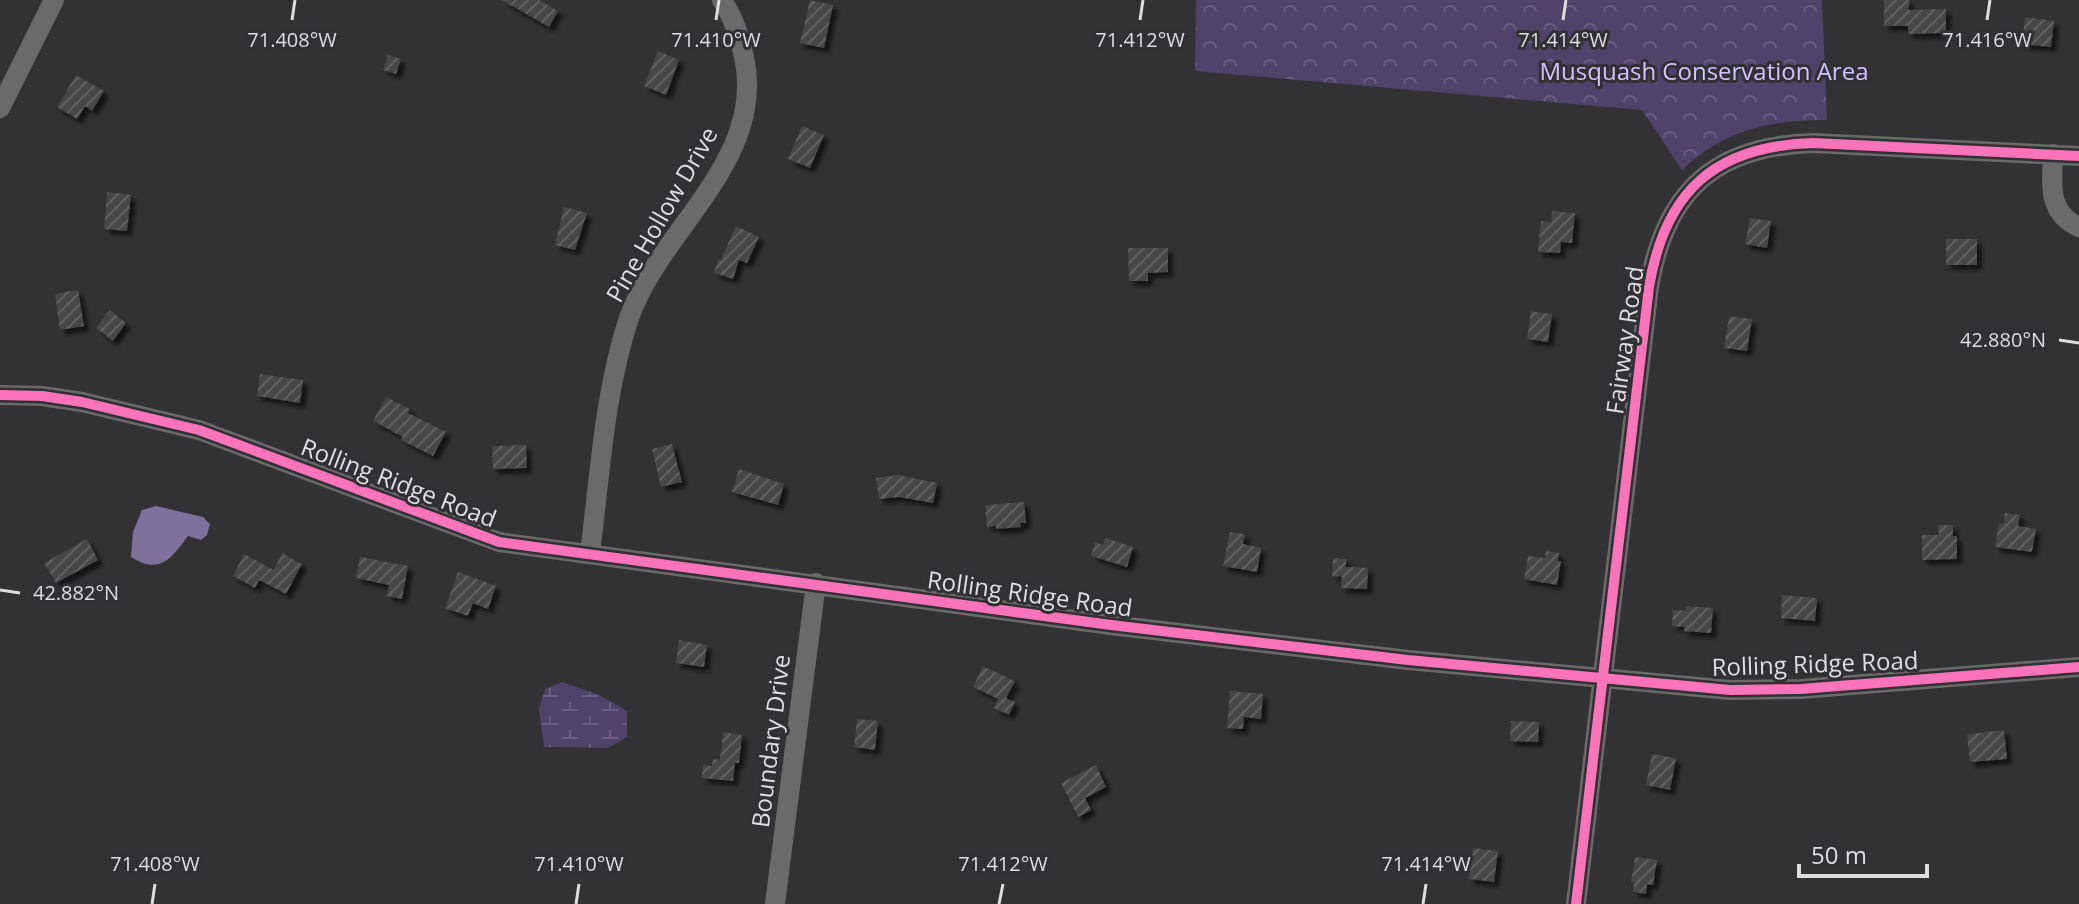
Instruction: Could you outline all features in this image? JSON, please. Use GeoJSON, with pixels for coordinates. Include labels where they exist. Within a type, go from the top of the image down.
{"type":"FeatureCollection","features":[{"type":"Feature","properties":{"kind":"street"},"geometry":{"type":"LineString","coordinates":[[0,108],[54,0]]}},
{"type":"Feature","properties":{"kind":"street","name":"Pine Hollow Drive"},"geometry":{"type":"LineString","coordinates":[[590,553],[607,417],[629,319],[645,283],[722,167],[746,111],[745,58],[737,29],[722,0]]}},
{"type":"Feature","properties":{"kind":"street","name":"Fairway Road"},"geometry":{"type":"LineString","coordinates":[[1576,904],[1652,268],[1664,228],[1687,195],[1717,168],[1772,145],[1813,143],[2079,156]]}},
{"type":"Feature","properties":{"kind":"street"},"geometry":{"type":"LineString","coordinates":[[2053,154],[2054,205],[2068,222],[2079,227]]}},
{"type":"Feature","properties":{"kind":"street","name":"Rolling Ridge Road"},"geometry":{"type":"LineString","coordinates":[[0,395],[42,396],[82,402],[174,423],[276,457],[499,542],[1120,626],[1408,660],[1730,690],[1801,689],[2079,667]]}},
{"type":"Feature","properties":{"kind":"street","name":"Boundary Drive"},"geometry":{"type":"LineString","coordinates":[[775,904],[816,583]]}},
{"type":"Feature","properties":{"kind":"green space","name":"Musquash Conservation Area"},"geometry":{"type":"Polygon","coordinates":[[[1196,0],[1822,0],[1827,120],[1787,122],[1749,130],[1714,146],[1682,170],[1642,110],[1195,71],[1196,0]]]}},
{"type":"Feature","properties":{"kind":"green space"},"geometry":{"type":"Polygon","coordinates":[[[562,682],[599,695],[627,711],[627,737],[608,748],[544,747],[539,709],[545,689],[562,682]]]}},
{"type":"Feature","properties":{"kind":"shaded area"},"geometry":{"type":"Polygon","coordinates":[[[156,506],[203,517],[210,524],[207,535],[201,540],[188,536],[164,562],[150,565],[131,557],[133,532],[142,510],[156,506]]]}},
{"type":"Feature","properties":{"kind":"building"},"geometry":{"type":"Polygon","coordinates":[[[502,0],[539,0],[558,11],[549,27],[502,0]]]}},
{"type":"Feature","properties":{"kind":"building"},"geometry":{"type":"Polygon","coordinates":[[[810,0],[833,5],[824,48],[800,43],[810,0]]]}},
{"type":"Feature","properties":{"kind":"building"},"geometry":{"type":"Polygon","coordinates":[[[1884,0],[1909,0],[1909,10],[1946,9],[1946,33],[1908,34],[1908,26],[1884,26],[1884,0]]]}},
{"type":"Feature","properties":{"kind":"building"},"geometry":{"type":"Polygon","coordinates":[[[2025,17],[2054,21],[2051,47],[2022,44],[2025,17]]]}},
{"type":"Feature","properties":{"kind":"building"},"geometry":{"type":"Polygon","coordinates":[[[658,51],[679,60],[666,95],[644,86],[658,51]]]}},
{"type":"Feature","properties":{"kind":"building"},"geometry":{"type":"Polygon","coordinates":[[[388,55],[401,59],[396,74],[383,70],[388,55]]]}},
{"type":"Feature","properties":{"kind":"building"},"geometry":{"type":"Polygon","coordinates":[[[76,75],[104,91],[92,111],[85,106],[77,119],[57,107],[76,75]]]}},
{"type":"Feature","properties":{"kind":"building"},"geometry":{"type":"Polygon","coordinates":[[[802,126],[824,135],[810,168],[788,159],[802,126]]]}},
{"type":"Feature","properties":{"kind":"building"},"geometry":{"type":"Polygon","coordinates":[[[107,192],[131,195],[127,231],[104,229],[107,192]]]}},
{"type":"Feature","properties":{"kind":"building"},"geometry":{"type":"Polygon","coordinates":[[[564,207],[587,213],[575,250],[555,245],[564,207]]]}},
{"type":"Feature","properties":{"kind":"building"},"geometry":{"type":"Polygon","coordinates":[[[1552,211],[1575,213],[1572,243],[1561,242],[1560,253],[1538,252],[1541,221],[1551,222],[1552,211]]]}},
{"type":"Feature","properties":{"kind":"building"},"geometry":{"type":"Polygon","coordinates":[[[1750,218],[1771,221],[1767,248],[1745,244],[1750,218]]]}},
{"type":"Feature","properties":{"kind":"building"},"geometry":{"type":"Polygon","coordinates":[[[736,226],[759,237],[747,263],[739,260],[733,279],[714,273],[736,226]]]}},
{"type":"Feature","properties":{"kind":"building"},"geometry":{"type":"Polygon","coordinates":[[[1946,239],[1977,239],[1977,265],[1946,265],[1946,239]]]}},
{"type":"Feature","properties":{"kind":"building"},"geometry":{"type":"Polygon","coordinates":[[[1128,248],[1168,248],[1168,272],[1148,273],[1148,281],[1129,281],[1128,248]]]}},
{"type":"Feature","properties":{"kind":"building"},"geometry":{"type":"Polygon","coordinates":[[[78,290],[84,326],[60,330],[55,294],[78,290]]]}},
{"type":"Feature","properties":{"kind":"building"},"geometry":{"type":"Polygon","coordinates":[[[110,310],[126,323],[113,341],[96,328],[110,310]]]}},
{"type":"Feature","properties":{"kind":"building"},"geometry":{"type":"Polygon","coordinates":[[[1531,311],[1552,314],[1548,342],[1527,339],[1531,311]]]}},
{"type":"Feature","properties":{"kind":"building"},"geometry":{"type":"Polygon","coordinates":[[[1729,316],[1752,319],[1747,351],[1724,348],[1729,316]]]}},
{"type":"Feature","properties":{"kind":"building"},"geometry":{"type":"Polygon","coordinates":[[[260,374],[303,380],[300,403],[257,396],[260,374]]]}},
{"type":"Feature","properties":{"kind":"building"},"geometry":{"type":"Polygon","coordinates":[[[386,397],[410,409],[408,413],[446,432],[433,456],[373,421],[386,397]]]}},
{"type":"Feature","properties":{"kind":"building"},"geometry":{"type":"Polygon","coordinates":[[[672,444],[682,482],[661,487],[652,449],[672,444]]]}},
{"type":"Feature","properties":{"kind":"building"},"geometry":{"type":"Polygon","coordinates":[[[526,445],[527,468],[493,469],[492,446],[526,445]]]}},
{"type":"Feature","properties":{"kind":"building"},"geometry":{"type":"Polygon","coordinates":[[[739,469],[784,484],[778,505],[732,492],[739,469]]]}},
{"type":"Feature","properties":{"kind":"building"},"geometry":{"type":"Polygon","coordinates":[[[898,475],[937,483],[933,503],[899,497],[879,499],[876,478],[898,475]]]}},
{"type":"Feature","properties":{"kind":"building"},"geometry":{"type":"Polygon","coordinates":[[[1024,502],[1026,523],[1020,523],[1021,527],[987,527],[985,505],[1024,502]]]}},
{"type":"Feature","properties":{"kind":"building"},"geometry":{"type":"Polygon","coordinates":[[[2005,513],[2020,515],[2018,526],[2036,529],[2032,552],[1995,547],[1999,523],[2004,524],[2005,513]]]}},
{"type":"Feature","properties":{"kind":"building"},"geometry":{"type":"Polygon","coordinates":[[[1938,525],[1953,525],[1953,536],[1957,536],[1957,559],[1922,560],[1922,535],[1939,535],[1938,525]]]}},
{"type":"Feature","properties":{"kind":"building"},"geometry":{"type":"Polygon","coordinates":[[[1230,532],[1245,534],[1243,544],[1261,548],[1257,572],[1223,566],[1230,532]]]}},
{"type":"Feature","properties":{"kind":"building"},"geometry":{"type":"Polygon","coordinates":[[[1106,538],[1133,547],[1127,567],[1091,556],[1095,542],[1103,545],[1106,538]]]}},
{"type":"Feature","properties":{"kind":"building"},"geometry":{"type":"Polygon","coordinates":[[[87,539],[98,560],[56,583],[44,563],[87,539]]]}},
{"type":"Feature","properties":{"kind":"building"},"geometry":{"type":"Polygon","coordinates":[[[1546,551],[1559,553],[1558,561],[1561,561],[1557,585],[1524,579],[1528,556],[1545,558],[1546,551]]]}},
{"type":"Feature","properties":{"kind":"building"},"geometry":{"type":"Polygon","coordinates":[[[282,553],[302,564],[286,594],[259,580],[255,588],[233,576],[244,554],[274,570],[282,553]]]}},
{"type":"Feature","properties":{"kind":"building"},"geometry":{"type":"Polygon","coordinates":[[[360,557],[408,566],[402,599],[387,596],[389,585],[356,578],[360,557]]]}},
{"type":"Feature","properties":{"kind":"building"},"geometry":{"type":"Polygon","coordinates":[[[1333,558],[1346,559],[1346,567],[1368,568],[1367,589],[1341,588],[1342,577],[1332,576],[1333,558]]]}},
{"type":"Feature","properties":{"kind":"building"},"geometry":{"type":"Polygon","coordinates":[[[458,572],[496,586],[488,609],[473,603],[468,616],[445,608],[458,572]]]}},
{"type":"Feature","properties":{"kind":"building"},"geometry":{"type":"Polygon","coordinates":[[[1782,595],[1817,598],[1815,621],[1781,618],[1782,595]]]}},
{"type":"Feature","properties":{"kind":"building"},"geometry":{"type":"Polygon","coordinates":[[[1686,606],[1713,608],[1711,633],[1684,631],[1684,627],[1672,626],[1673,610],[1686,611],[1686,606]]]}},
{"type":"Feature","properties":{"kind":"building"},"geometry":{"type":"Polygon","coordinates":[[[679,640],[707,645],[704,667],[676,663],[679,640]]]}},
{"type":"Feature","properties":{"kind":"building"},"geometry":{"type":"Polygon","coordinates":[[[983,666],[1015,681],[1006,698],[1015,702],[1009,715],[994,708],[998,699],[973,687],[983,666]]]}},
{"type":"Feature","properties":{"kind":"building"},"geometry":{"type":"Polygon","coordinates":[[[1230,691],[1263,694],[1261,719],[1244,717],[1243,729],[1227,728],[1230,691]]]}},
{"type":"Feature","properties":{"kind":"building"},"geometry":{"type":"Polygon","coordinates":[[[857,719],[878,721],[875,750],[854,747],[857,719]]]}},
{"type":"Feature","properties":{"kind":"building"},"geometry":{"type":"Polygon","coordinates":[[[1511,721],[1539,722],[1538,742],[1510,741],[1511,721]]]}},
{"type":"Feature","properties":{"kind":"building"},"geometry":{"type":"Polygon","coordinates":[[[2004,730],[2007,759],[1970,762],[1967,734],[2004,730]]]}},
{"type":"Feature","properties":{"kind":"building"},"geometry":{"type":"Polygon","coordinates":[[[723,732],[742,735],[739,763],[735,763],[733,781],[702,778],[703,765],[712,766],[713,759],[720,760],[723,732]]]}},
{"type":"Feature","properties":{"kind":"building"},"geometry":{"type":"Polygon","coordinates":[[[1652,754],[1676,758],[1670,790],[1646,785],[1652,754]]]}},
{"type":"Feature","properties":{"kind":"building"},"geometry":{"type":"Polygon","coordinates":[[[1096,765],[1106,787],[1085,798],[1091,810],[1078,817],[1061,783],[1096,765]]]}},
{"type":"Feature","properties":{"kind":"building"},"geometry":{"type":"Polygon","coordinates":[[[1473,848],[1498,851],[1494,882],[1469,879],[1473,848]]]}},
{"type":"Feature","properties":{"kind":"building"},"geometry":{"type":"Polygon","coordinates":[[[1635,857],[1657,860],[1653,885],[1647,884],[1646,894],[1633,892],[1634,882],[1631,882],[1635,857]]]}},
{"type":"Feature","properties":{"kind":"cycle path"},"geometry":{"type":"LineString","coordinates":[[1576,904],[1649,287],[1657,253],[1668,224],[1682,200],[1700,180],[1722,165],[1748,153],[1778,146],[1813,143],[2079,156]]}},
{"type":"Feature","properties":{"kind":"cycle path"},"geometry":{"type":"LineString","coordinates":[[0,395],[42,396],[82,402],[199,430],[499,542],[1111,625],[1408,660],[1730,690],[1801,689],[2079,667]]}}]}
